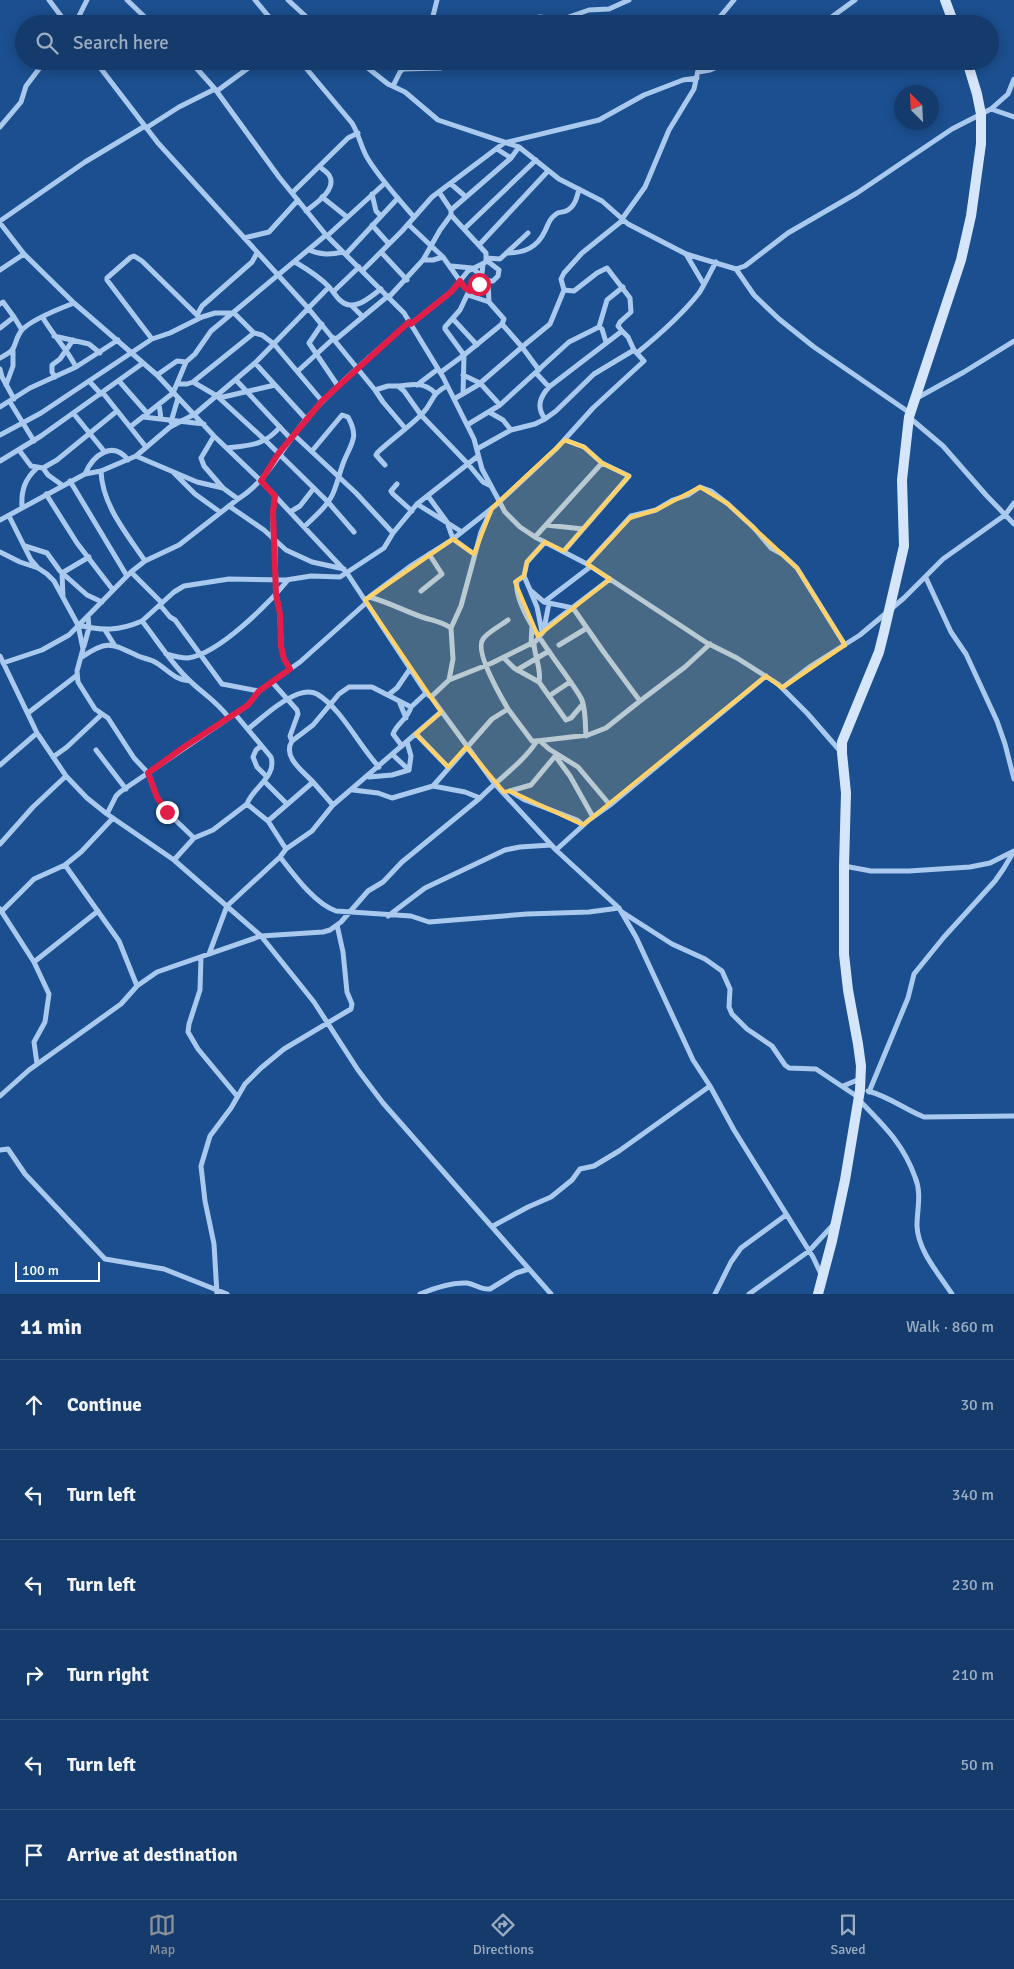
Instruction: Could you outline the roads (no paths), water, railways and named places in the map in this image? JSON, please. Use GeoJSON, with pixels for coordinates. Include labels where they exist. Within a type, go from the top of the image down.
{"type":"FeatureCollection","features":[{"type":"Feature","properties":{"kind":"street"},"geometry":{"type":"LineString","coordinates":[[49,0],[60,15]]}},
{"type":"Feature","properties":{"kind":"street"},"geometry":{"type":"LineString","coordinates":[[80,15],[87,0]]}},
{"type":"Feature","properties":{"kind":"street"},"geometry":{"type":"LineString","coordinates":[[128,0],[143,15]]}},
{"type":"Feature","properties":{"kind":"street"},"geometry":{"type":"LineString","coordinates":[[255,0],[268,15]]}},
{"type":"Feature","properties":{"kind":"street"},"geometry":{"type":"LineString","coordinates":[[288,0],[304,15]]}},
{"type":"Feature","properties":{"kind":"street"},"geometry":{"type":"LineString","coordinates":[[433,15],[437,0]]}},
{"type":"Feature","properties":{"kind":"street"},"geometry":{"type":"LineString","coordinates":[[575,15],[589,10],[609,9],[629,0]]}},
{"type":"Feature","properties":{"kind":"street"},"geometry":{"type":"LineString","coordinates":[[722,15],[734,0]]}},
{"type":"Feature","properties":{"kind":"street"},"geometry":{"type":"LineString","coordinates":[[834,15],[855,0]]}},
{"type":"Feature","properties":{"kind":"street"},"geometry":{"type":"LineString","coordinates":[[945,0],[951,15]]}},
{"type":"Feature","properties":{"kind":"street"},"geometry":{"type":"LineString","coordinates":[[0,127],[21,102],[26,86],[39,70]]}},
{"type":"Feature","properties":{"kind":"street"},"geometry":{"type":"LineString","coordinates":[[103,70],[145,127],[322,324],[405,428]]}},
{"type":"Feature","properties":{"kind":"street"},"geometry":{"type":"LineString","coordinates":[[198,70],[216,90],[292,193],[326,235],[382,289],[410,323],[440,371],[467,425],[477,449],[482,469],[504,512],[520,527],[535,537],[564,551],[710,644],[766,676],[782,688],[807,713],[842,753]]}},
{"type":"Feature","properties":{"kind":"street"},"geometry":{"type":"LineString","coordinates":[[245,70],[216,90],[179,107],[85,162],[0,222],[24,254],[74,303],[157,375],[214,436],[261,481],[345,571],[367,600],[426,693],[431,697],[466,747],[494,783],[551,845],[620,909],[672,944],[705,959],[722,971],[730,989],[729,1008],[732,1014],[747,1029],[772,1046],[785,1065],[789,1068],[816,1069],[843,1086],[862,1095],[894,1100],[924,1117],[1014,1116]]}},
{"type":"Feature","properties":{"kind":"street"},"geometry":{"type":"LineString","coordinates":[[308,70],[348,118],[358,133],[367,158],[414,217]]}},
{"type":"Feature","properties":{"kind":"street"},"geometry":{"type":"LineString","coordinates":[[370,70],[392,86],[405,92],[438,120],[519,147],[559,179],[602,201],[622,219],[686,254],[736,269],[754,295],[779,319],[814,347],[910,415],[943,446],[1014,524]]}},
{"type":"Feature","properties":{"kind":"street"},"geometry":{"type":"LineString","coordinates":[[392,86],[402,70]]}},
{"type":"Feature","properties":{"kind":"street"},"geometry":{"type":"LineString","coordinates":[[454,399],[480,383],[550,324],[564,290],[561,279],[576,259],[622,219],[645,186],[669,130],[692,92],[698,72],[710,70]]}},
{"type":"Feature","properties":{"kind":"street"},"geometry":{"type":"LineString","coordinates":[[952,1294],[927,1257],[918,1234],[920,1194],[916,1177],[895,1138],[862,1095],[858,1044],[848,990],[844,954],[846,793],[842,753],[846,728],[878,652],[889,612],[904,546],[902,480],[910,415],[961,260],[978,174],[981,114],[970,70]]}},
{"type":"Feature","properties":{"kind":"street"},"geometry":{"type":"LineString","coordinates":[[333,292],[381,252],[439,192],[504,143],[599,120],[651,92],[683,80],[697,78]]}},
{"type":"Feature","properties":{"kind":"street"},"geometry":{"type":"LineString","coordinates":[[736,269],[745,266],[788,233],[856,193],[952,129],[991,109],[1008,94],[1014,79]]}},
{"type":"Feature","properties":{"kind":"street"},"geometry":{"type":"LineString","coordinates":[[991,109],[1014,117]]}},
{"type":"Feature","properties":{"kind":"street"},"geometry":{"type":"LineString","coordinates":[[292,193],[348,138],[358,133]]}},
{"type":"Feature","properties":{"kind":"street"},"geometry":{"type":"LineString","coordinates":[[298,371],[316,354],[407,280],[432,247],[451,213],[466,197],[511,158],[519,147]]}},
{"type":"Feature","properties":{"kind":"street"},"geometry":{"type":"LineString","coordinates":[[496,149],[511,158]]}},
{"type":"Feature","properties":{"kind":"street"},"geometry":{"type":"LineString","coordinates":[[464,229],[536,160]]}},
{"type":"Feature","properties":{"kind":"street"},"geometry":{"type":"LineString","coordinates":[[306,211],[322,197],[331,183],[330,176],[320,167]]}},
{"type":"Feature","properties":{"kind":"street"},"geometry":{"type":"LineString","coordinates":[[479,245],[548,171]]}},
{"type":"Feature","properties":{"kind":"street"},"geometry":{"type":"LineString","coordinates":[[130,427],[174,393],[186,362],[195,354],[208,335],[385,183]]}},
{"type":"Feature","properties":{"kind":"street"},"geometry":{"type":"LineString","coordinates":[[451,184],[466,197]]}},
{"type":"Feature","properties":{"kind":"street"},"geometry":{"type":"LineString","coordinates":[[507,253],[527,251],[544,234],[548,222],[554,215],[567,211],[576,201],[579,189]]}},
{"type":"Feature","properties":{"kind":"street"},"geometry":{"type":"LineString","coordinates":[[439,192],[451,213],[486,253],[479,284],[469,293],[460,310],[445,329],[464,355],[463,394]]}},
{"type":"Feature","properties":{"kind":"street"},"geometry":{"type":"LineString","coordinates":[[372,194],[374,208],[380,215]]}},
{"type":"Feature","properties":{"kind":"street"},"geometry":{"type":"LineString","coordinates":[[322,197],[347,217]]}},
{"type":"Feature","properties":{"kind":"street"},"geometry":{"type":"LineString","coordinates":[[309,250],[317,254],[345,253],[398,198]]}},
{"type":"Feature","properties":{"kind":"street"},"geometry":{"type":"LineString","coordinates":[[244,238],[269,232],[298,200]]}},
{"type":"Feature","properties":{"kind":"street"},"geometry":{"type":"LineString","coordinates":[[408,224],[451,266],[469,293],[489,302],[504,319],[502,324],[464,355],[418,385]]}},
{"type":"Feature","properties":{"kind":"street"},"geometry":{"type":"LineString","coordinates":[[372,225],[389,244]]}},
{"type":"Feature","properties":{"kind":"street"},"geometry":{"type":"LineString","coordinates":[[3,663],[42,650],[69,635],[129,574],[145,562],[179,545],[261,481],[278,454],[306,419],[338,386],[410,323],[451,292],[472,268],[485,260],[500,258],[528,233]]}},
{"type":"Feature","properties":{"kind":"street"},"geometry":{"type":"LineString","coordinates":[[381,252],[407,280]]}},
{"type":"Feature","properties":{"kind":"street"},"geometry":{"type":"LineString","coordinates":[[199,316],[202,306],[252,262],[257,253]]}},
{"type":"Feature","properties":{"kind":"street"},"geometry":{"type":"LineString","coordinates":[[0,270],[24,254]]}},
{"type":"Feature","properties":{"kind":"street"},"geometry":{"type":"LineString","coordinates":[[686,254],[704,283]]}},
{"type":"Feature","properties":{"kind":"street"},"geometry":{"type":"LineString","coordinates":[[152,338],[107,280],[131,257],[134,256],[142,261],[199,316]]}},
{"type":"Feature","properties":{"kind":"street"},"geometry":{"type":"LineString","coordinates":[[423,260],[443,258]]}},
{"type":"Feature","properties":{"kind":"street"},"geometry":{"type":"LineString","coordinates":[[451,266],[472,268],[488,281],[494,281],[498,276],[500,258]]}},
{"type":"Feature","properties":{"kind":"street"},"geometry":{"type":"LineString","coordinates":[[485,260],[499,270]]}},
{"type":"Feature","properties":{"kind":"street"},"geometry":{"type":"LineString","coordinates":[[295,262],[316,275],[338,299],[352,306],[363,317]]}},
{"type":"Feature","properties":{"kind":"street"},"geometry":{"type":"LineString","coordinates":[[477,449],[511,430],[536,424],[556,411],[594,374],[636,352],[676,318],[700,291],[716,262]]}},
{"type":"Feature","properties":{"kind":"street"},"geometry":{"type":"LineString","coordinates":[[107,814],[116,796],[126,788],[248,705],[259,691],[311,653],[367,600],[428,554],[462,532],[498,503],[565,440],[593,408],[644,361],[618,326],[631,312],[632,305],[623,287],[609,270],[604,268],[574,291],[564,290]]}},
{"type":"Feature","properties":{"kind":"street"},"geometry":{"type":"LineString","coordinates":[[488,281],[489,302]]}},
{"type":"Feature","properties":{"kind":"street"},"geometry":{"type":"LineString","coordinates":[[0,520],[85,474],[101,471],[136,456],[170,427],[194,414],[218,397],[255,363],[329,287]]}},
{"type":"Feature","properties":{"kind":"street"},"geometry":{"type":"LineString","coordinates":[[467,425],[500,405],[569,342],[599,327],[607,300],[623,287]]}},
{"type":"Feature","properties":{"kind":"street"},"geometry":{"type":"LineString","coordinates":[[352,306],[364,301],[382,289]]}},
{"type":"Feature","properties":{"kind":"street"},"geometry":{"type":"LineString","coordinates":[[0,304],[3,302],[22,330]]}},
{"type":"Feature","properties":{"kind":"street"},"geometry":{"type":"LineString","coordinates":[[6,385],[13,366],[13,350],[22,330],[52,311],[74,303]]}},
{"type":"Feature","properties":{"kind":"street"},"geometry":{"type":"LineString","coordinates":[[0,435],[89,382],[152,338],[170,333],[199,316],[215,313],[234,313],[254,333],[262,335],[274,344],[322,401]]}},
{"type":"Feature","properties":{"kind":"street"},"geometry":{"type":"LineString","coordinates":[[0,328],[14,317]]}},
{"type":"Feature","properties":{"kind":"street"},"geometry":{"type":"LineString","coordinates":[[43,318],[76,367]]}},
{"type":"Feature","properties":{"kind":"street"},"geometry":{"type":"LineString","coordinates":[[453,319],[477,345]]}},
{"type":"Feature","properties":{"kind":"street"},"geometry":{"type":"LineString","coordinates":[[322,324],[309,343],[338,386]]}},
{"type":"Feature","properties":{"kind":"street"},"geometry":{"type":"LineString","coordinates":[[502,324],[522,346],[537,372],[549,387]]}},
{"type":"Feature","properties":{"kind":"street"},"geometry":{"type":"LineString","coordinates":[[599,327],[602,329],[606,342]]}},
{"type":"Feature","properties":{"kind":"street"},"geometry":{"type":"LineString","coordinates":[[544,419],[540,413],[541,396],[549,387],[622,331]]}},
{"type":"Feature","properties":{"kind":"street"},"geometry":{"type":"LineString","coordinates":[[178,384],[193,382],[254,333]]}},
{"type":"Feature","properties":{"kind":"street"},"geometry":{"type":"LineString","coordinates":[[54,336],[89,344],[100,353]]}},
{"type":"Feature","properties":{"kind":"street"},"geometry":{"type":"LineString","coordinates":[[55,377],[52,372],[52,365],[66,352],[73,340]]}},
{"type":"Feature","properties":{"kind":"street"},"geometry":{"type":"LineString","coordinates":[[0,407],[30,388],[76,367],[118,340]]}},
{"type":"Feature","properties":{"kind":"street"},"geometry":{"type":"LineString","coordinates":[[914,400],[1014,341]]}},
{"type":"Feature","properties":{"kind":"street"},"geometry":{"type":"LineString","coordinates":[[0,358],[13,350]]}},
{"type":"Feature","properties":{"kind":"street"},"geometry":{"type":"LineString","coordinates":[[157,375],[177,361],[186,362]]}},
{"type":"Feature","properties":{"kind":"street"},"geometry":{"type":"LineString","coordinates":[[0,461],[74,414],[143,363]]}},
{"type":"Feature","properties":{"kind":"street"},"geometry":{"type":"LineString","coordinates":[[255,363],[306,419]]}},
{"type":"Feature","properties":{"kind":"street"},"geometry":{"type":"LineString","coordinates":[[0,369],[12,400],[34,441]]}},
{"type":"Feature","properties":{"kind":"street"},"geometry":{"type":"LineString","coordinates":[[331,374],[344,381]]}},
{"type":"Feature","properties":{"kind":"street"},"geometry":{"type":"LineString","coordinates":[[463,375],[480,383],[500,405]]}},
{"type":"Feature","properties":{"kind":"street"},"geometry":{"type":"LineString","coordinates":[[236,380],[280,427],[312,451],[393,533]]}},
{"type":"Feature","properties":{"kind":"street"},"geometry":{"type":"LineString","coordinates":[[119,381],[145,415],[180,422],[204,424]]}},
{"type":"Feature","properties":{"kind":"street"},"geometry":{"type":"LineString","coordinates":[[89,382],[117,411],[146,447]]}},
{"type":"Feature","properties":{"kind":"street"},"geometry":{"type":"LineString","coordinates":[[193,382],[218,397],[266,441],[328,502],[354,532]]}},
{"type":"Feature","properties":{"kind":"street"},"geometry":{"type":"LineString","coordinates":[[218,397],[275,385]]}},
{"type":"Feature","properties":{"kind":"street"},"geometry":{"type":"LineString","coordinates":[[375,390],[388,386],[418,385],[426,386],[435,393]]}},
{"type":"Feature","properties":{"kind":"street"},"geometry":{"type":"LineString","coordinates":[[398,386],[483,482],[489,484]]}},
{"type":"Feature","properties":{"kind":"street"},"geometry":{"type":"LineString","coordinates":[[385,465],[376,455],[378,452],[422,415],[429,407],[435,393],[447,386]]}},
{"type":"Feature","properties":{"kind":"street"},"geometry":{"type":"LineString","coordinates":[[170,427],[178,398]]}},
{"type":"Feature","properties":{"kind":"street"},"geometry":{"type":"LineString","coordinates":[[159,404],[161,419]]}},
{"type":"Feature","properties":{"kind":"street"},"geometry":{"type":"LineString","coordinates":[[22,507],[23,488],[28,476],[58,460],[117,411]]}},
{"type":"Feature","properties":{"kind":"street"},"geometry":{"type":"LineString","coordinates":[[489,412],[503,420],[511,430]]}},
{"type":"Feature","properties":{"kind":"street"},"geometry":{"type":"LineString","coordinates":[[74,414],[104,451]]}},
{"type":"Feature","properties":{"kind":"street"},"geometry":{"type":"LineString","coordinates":[[304,527],[328,502],[334,492],[354,440],[354,428],[348,417],[342,415],[312,451]]}},
{"type":"Feature","properties":{"kind":"street"},"geometry":{"type":"LineString","coordinates":[[227,448],[258,444],[266,441],[280,427]]}},
{"type":"Feature","properties":{"kind":"street"},"geometry":{"type":"LineString","coordinates":[[214,436],[201,458],[223,488],[238,499]]}},
{"type":"Feature","properties":{"kind":"street"},"geometry":{"type":"LineString","coordinates":[[564,551],[629,476],[602,463],[584,447],[565,440]]}},
{"type":"Feature","properties":{"kind":"street"},"geometry":{"type":"LineString","coordinates":[[19,450],[31,466],[40,468],[62,485]]}},
{"type":"Feature","properties":{"kind":"street"},"geometry":{"type":"LineString","coordinates":[[85,474],[88,466],[104,451],[120,452],[128,460]]}},
{"type":"Feature","properties":{"kind":"street"},"geometry":{"type":"LineString","coordinates":[[136,456],[197,482],[223,488]]}},
{"type":"Feature","properties":{"kind":"street"},"geometry":{"type":"LineString","coordinates":[[78,626],[105,630],[132,626],[142,621],[174,592],[184,586],[229,579],[288,580],[311,576],[340,577],[345,571],[384,548],[393,533],[417,504],[478,456]]}},
{"type":"Feature","properties":{"kind":"street"},"geometry":{"type":"LineString","coordinates":[[535,537],[602,463]]}},
{"type":"Feature","properties":{"kind":"street"},"geometry":{"type":"LineString","coordinates":[[101,471],[102,491],[122,527],[145,562]]}},
{"type":"Feature","properties":{"kind":"street"},"geometry":{"type":"LineString","coordinates":[[174,472],[195,494],[220,512]]}},
{"type":"Feature","properties":{"kind":"street"},"geometry":{"type":"LineString","coordinates":[[211,474],[211,485]]}},
{"type":"Feature","properties":{"kind":"street"},"geometry":{"type":"LineString","coordinates":[[70,482],[129,574],[175,620],[222,684],[259,691]]}},
{"type":"Feature","properties":{"kind":"street"},"geometry":{"type":"LineString","coordinates":[[397,484],[391,491],[412,511]]}},
{"type":"Feature","properties":{"kind":"street"},"geometry":{"type":"LineString","coordinates":[[542,633],[546,602],[588,566],[631,516],[656,510],[673,500],[688,495],[700,487],[711,491],[754,528],[771,548],[782,554],[796,568],[845,645]]}},
{"type":"Feature","properties":{"kind":"street"},"geometry":{"type":"LineString","coordinates":[[290,512],[300,506],[314,488]]}},
{"type":"Feature","properties":{"kind":"street"},"geometry":{"type":"LineString","coordinates":[[46,494],[88,558],[113,590]]}},
{"type":"Feature","properties":{"kind":"street"},"geometry":{"type":"LineString","coordinates":[[275,496],[273,512],[277,580],[276,594],[280,614],[281,646],[284,659],[290,669]]}},
{"type":"Feature","properties":{"kind":"street"},"geometry":{"type":"LineString","coordinates":[[428,496],[447,522],[452,539],[474,554]]}},
{"type":"Feature","properties":{"kind":"street"},"geometry":{"type":"LineString","coordinates":[[782,688],[889,612],[944,559],[1005,515],[1014,503]]}},
{"type":"Feature","properties":{"kind":"street"},"geometry":{"type":"LineString","coordinates":[[417,504],[462,532]]}},
{"type":"Feature","properties":{"kind":"street"},"geometry":{"type":"LineString","coordinates":[[229,506],[264,530],[286,550],[312,562],[345,571]]}},
{"type":"Feature","properties":{"kind":"street"},"geometry":{"type":"LineString","coordinates":[[450,680],[453,659],[451,628],[461,606],[481,532],[492,508]]}},
{"type":"Feature","properties":{"kind":"street"},"geometry":{"type":"LineString","coordinates":[[9,516],[31,560],[54,581],[63,597],[78,626],[83,649]]}},
{"type":"Feature","properties":{"kind":"street"},"geometry":{"type":"LineString","coordinates":[[546,525],[583,529]]}},
{"type":"Feature","properties":{"kind":"street"},"geometry":{"type":"LineString","coordinates":[[468,527],[481,532]]}},
{"type":"Feature","properties":{"kind":"street"},"geometry":{"type":"LineString","coordinates":[[545,542],[527,562],[524,576],[536,607],[542,633],[549,651],[582,699],[586,736]]}},
{"type":"Feature","properties":{"kind":"street"},"geometry":{"type":"LineString","coordinates":[[25,546],[48,553],[62,573],[87,595],[102,602]]}},
{"type":"Feature","properties":{"kind":"street"},"geometry":{"type":"LineString","coordinates":[[0,552],[38,568]]}},
{"type":"Feature","properties":{"kind":"street"},"geometry":{"type":"LineString","coordinates":[[421,590],[442,574],[428,554]]}},
{"type":"Feature","properties":{"kind":"street"},"geometry":{"type":"LineString","coordinates":[[62,573],[88,558]]}},
{"type":"Feature","properties":{"kind":"street"},"geometry":{"type":"LineString","coordinates":[[62,573],[63,597]]}},
{"type":"Feature","properties":{"kind":"street"},"geometry":{"type":"LineString","coordinates":[[524,576],[516,581],[522,605],[532,625],[542,633]]}},
{"type":"Feature","properties":{"kind":"street"},"geometry":{"type":"LineString","coordinates":[[926,578],[951,632],[966,654],[997,721],[1006,744],[1014,776]]}},
{"type":"Feature","properties":{"kind":"street"},"geometry":{"type":"LineString","coordinates":[[431,697],[450,680],[504,658],[532,644],[542,633],[610,579]]}},
{"type":"Feature","properties":{"kind":"street"},"geometry":{"type":"LineString","coordinates":[[165,654],[174,657],[190,658],[231,635],[263,609],[288,580]]}},
{"type":"Feature","properties":{"kind":"street"},"geometry":{"type":"LineString","coordinates":[[530,590],[546,602],[573,608],[640,701]]}},
{"type":"Feature","properties":{"kind":"street"},"geometry":{"type":"LineString","coordinates":[[367,600],[387,601],[425,618],[441,622],[451,628]]}},
{"type":"Feature","properties":{"kind":"street"},"geometry":{"type":"LineString","coordinates":[[88,615],[89,628],[76,676],[78,682],[95,709],[101,715],[108,718],[134,758],[148,773],[157,797],[167,812],[194,838]]}},
{"type":"Feature","properties":{"kind":"street"},"geometry":{"type":"LineString","coordinates":[[508,620],[481,641],[485,666],[508,709],[532,740],[538,741],[586,736],[606,728],[685,667],[710,644]]}},
{"type":"Feature","properties":{"kind":"street"},"geometry":{"type":"LineString","coordinates":[[142,621],[165,654],[190,681],[219,704],[229,718]]}},
{"type":"Feature","properties":{"kind":"street"},"geometry":{"type":"LineString","coordinates":[[532,625],[532,644],[540,676],[539,682]]}},
{"type":"Feature","properties":{"kind":"street"},"geometry":{"type":"LineString","coordinates":[[559,645],[587,628]]}},
{"type":"Feature","properties":{"kind":"street"},"geometry":{"type":"LineString","coordinates":[[105,630],[115,646]]}},
{"type":"Feature","properties":{"kind":"street"},"geometry":{"type":"LineString","coordinates":[[82,656],[99,645],[115,646],[153,662],[181,680],[190,681]]}},
{"type":"Feature","properties":{"kind":"street"},"geometry":{"type":"LineString","coordinates":[[517,670],[549,651]]}},
{"type":"Feature","properties":{"kind":"street"},"geometry":{"type":"LineString","coordinates":[[0,656],[38,733],[66,776],[87,798],[174,860],[261,936],[298,981],[358,1070],[383,1103],[551,1294]]}},
{"type":"Feature","properties":{"kind":"street"},"geometry":{"type":"LineString","coordinates":[[504,658],[517,670],[539,682],[566,720],[572,718],[583,704]]}},
{"type":"Feature","properties":{"kind":"street"},"geometry":{"type":"LineString","coordinates":[[388,695],[397,688],[410,669]]}},
{"type":"Feature","properties":{"kind":"street"},"geometry":{"type":"LineString","coordinates":[[28,713],[76,676]]}},
{"type":"Feature","properties":{"kind":"street"},"geometry":{"type":"LineString","coordinates":[[556,850],[583,825],[610,805],[766,676]]}},
{"type":"Feature","properties":{"kind":"street"},"geometry":{"type":"LineString","coordinates":[[272,682],[289,699],[298,714],[291,732],[292,742]]}},
{"type":"Feature","properties":{"kind":"street"},"geometry":{"type":"LineString","coordinates":[[548,696],[570,682]]}},
{"type":"Feature","properties":{"kind":"street"},"geometry":{"type":"LineString","coordinates":[[333,806],[293,762],[289,747],[292,742],[313,725],[339,694],[349,687],[372,687],[411,707]]}},
{"type":"Feature","properties":{"kind":"street"},"geometry":{"type":"LineString","coordinates":[[248,729],[289,699],[299,694],[310,692],[317,694],[347,725],[379,767]]}},
{"type":"Feature","properties":{"kind":"street"},"geometry":{"type":"LineString","coordinates":[[409,770],[411,756],[405,744],[394,734],[394,730],[406,718],[411,707],[426,693]]}},
{"type":"Feature","properties":{"kind":"street"},"geometry":{"type":"LineString","coordinates":[[399,701],[406,718]]}},
{"type":"Feature","properties":{"kind":"street"},"geometry":{"type":"LineString","coordinates":[[433,786],[492,719],[508,709]]}},
{"type":"Feature","properties":{"kind":"street"},"geometry":{"type":"LineString","coordinates":[[209,954],[227,906],[280,857],[286,849],[312,831],[333,806],[442,712]]}},
{"type":"Feature","properties":{"kind":"street"},"geometry":{"type":"LineString","coordinates":[[174,860],[194,838],[213,830],[247,804],[250,797],[266,779],[272,762],[271,756],[235,714]]}},
{"type":"Feature","properties":{"kind":"street"},"geometry":{"type":"LineString","coordinates":[[53,757],[67,747],[101,715]]}},
{"type":"Feature","properties":{"kind":"street"},"geometry":{"type":"LineString","coordinates":[[0,765],[38,733]]}},
{"type":"Feature","properties":{"kind":"street"},"geometry":{"type":"LineString","coordinates":[[416,734],[448,767]]}},
{"type":"Feature","properties":{"kind":"street"},"geometry":{"type":"LineString","coordinates":[[538,741],[556,755],[581,770],[610,805]]}},
{"type":"Feature","properties":{"kind":"street"},"geometry":{"type":"LineString","coordinates":[[0,1096],[37,1064],[121,1004],[137,986],[157,972],[261,936],[324,932],[337,925],[368,891],[383,882],[402,862],[480,798],[494,783],[529,753],[538,741]]}},
{"type":"Feature","properties":{"kind":"street"},"geometry":{"type":"LineString","coordinates":[[261,746],[256,750],[253,757],[257,767],[287,804]]}},
{"type":"Feature","properties":{"kind":"street"},"geometry":{"type":"LineString","coordinates":[[96,750],[126,788]]}},
{"type":"Feature","properties":{"kind":"street"},"geometry":{"type":"LineString","coordinates":[[393,755],[409,770]]}},
{"type":"Feature","properties":{"kind":"street"},"geometry":{"type":"LineString","coordinates":[[504,792],[531,785],[556,755]]}},
{"type":"Feature","properties":{"kind":"street"},"geometry":{"type":"LineString","coordinates":[[556,755],[593,817]]}},
{"type":"Feature","properties":{"kind":"street"},"geometry":{"type":"LineString","coordinates":[[368,777],[392,775],[409,770]]}},
{"type":"Feature","properties":{"kind":"street"},"geometry":{"type":"LineString","coordinates":[[0,844],[66,776]]}},
{"type":"Feature","properties":{"kind":"street"},"geometry":{"type":"LineString","coordinates":[[268,821],[313,782]]}},
{"type":"Feature","properties":{"kind":"street"},"geometry":{"type":"LineString","coordinates":[[352,790],[378,793],[392,798],[433,786],[466,792],[480,798]]}},
{"type":"Feature","properties":{"kind":"street"},"geometry":{"type":"LineString","coordinates":[[510,791],[525,800],[577,820],[583,825]]}},
{"type":"Feature","properties":{"kind":"street"},"geometry":{"type":"LineString","coordinates":[[247,804],[268,821],[286,849]]}},
{"type":"Feature","properties":{"kind":"street"},"geometry":{"type":"LineString","coordinates":[[37,1064],[34,1042],[45,1022],[49,994],[34,962],[1,910],[34,879],[65,865],[81,852],[113,818]]}},
{"type":"Feature","properties":{"kind":"street"},"geometry":{"type":"LineString","coordinates":[[387,916],[425,888],[505,850],[551,845]]}},
{"type":"Feature","properties":{"kind":"street"},"geometry":{"type":"LineString","coordinates":[[844,866],[880,871],[970,867],[990,863],[1014,851]]}},
{"type":"Feature","properties":{"kind":"street"},"geometry":{"type":"LineString","coordinates":[[818,1294],[836,1221],[862,1095],[908,998],[914,974],[944,937],[995,881],[1014,851]]}},
{"type":"Feature","properties":{"kind":"street"},"geometry":{"type":"LineString","coordinates":[[280,857],[293,874],[325,907],[336,911],[387,916],[411,916],[429,922],[518,914],[620,909]]}},
{"type":"Feature","properties":{"kind":"street"},"geometry":{"type":"LineString","coordinates":[[65,865],[119,941],[137,986]]}},
{"type":"Feature","properties":{"kind":"street"},"geometry":{"type":"LineString","coordinates":[[620,909],[636,937],[693,1060],[809,1251],[822,1277]]}},
{"type":"Feature","properties":{"kind":"street"},"geometry":{"type":"LineString","coordinates":[[34,962],[98,911]]}},
{"type":"Feature","properties":{"kind":"street"},"geometry":{"type":"LineString","coordinates":[[217,1292],[214,1244],[205,1201],[201,1166],[210,1136],[250,1079],[284,1049],[348,1011],[352,1004],[347,992],[343,952],[337,925]]}},
{"type":"Feature","properties":{"kind":"street"},"geometry":{"type":"LineString","coordinates":[[201,957],[200,990],[188,1032],[198,1049],[237,1096]]}},
{"type":"Feature","properties":{"kind":"street"},"geometry":{"type":"LineString","coordinates":[[843,1086],[860,1079]]}},
{"type":"Feature","properties":{"kind":"street"},"geometry":{"type":"LineString","coordinates":[[493,1226],[528,1206],[551,1197],[572,1180],[580,1170],[594,1166],[619,1151],[710,1086]]}},
{"type":"Feature","properties":{"kind":"street"},"geometry":{"type":"LineString","coordinates":[[0,1150],[8,1150],[25,1174],[105,1259],[164,1269],[217,1292],[227,1294]]}},
{"type":"Feature","properties":{"kind":"street"},"geometry":{"type":"LineString","coordinates":[[715,1294],[731,1262],[741,1248],[786,1215]]}},
{"type":"Feature","properties":{"kind":"street"},"geometry":{"type":"LineString","coordinates":[[749,1294],[809,1251],[836,1221]]}},
{"type":"Feature","properties":{"kind":"street"},"geometry":{"type":"LineString","coordinates":[[420,1294],[457,1283],[473,1284],[485,1290],[490,1289],[516,1273],[529,1269]]}}]}
